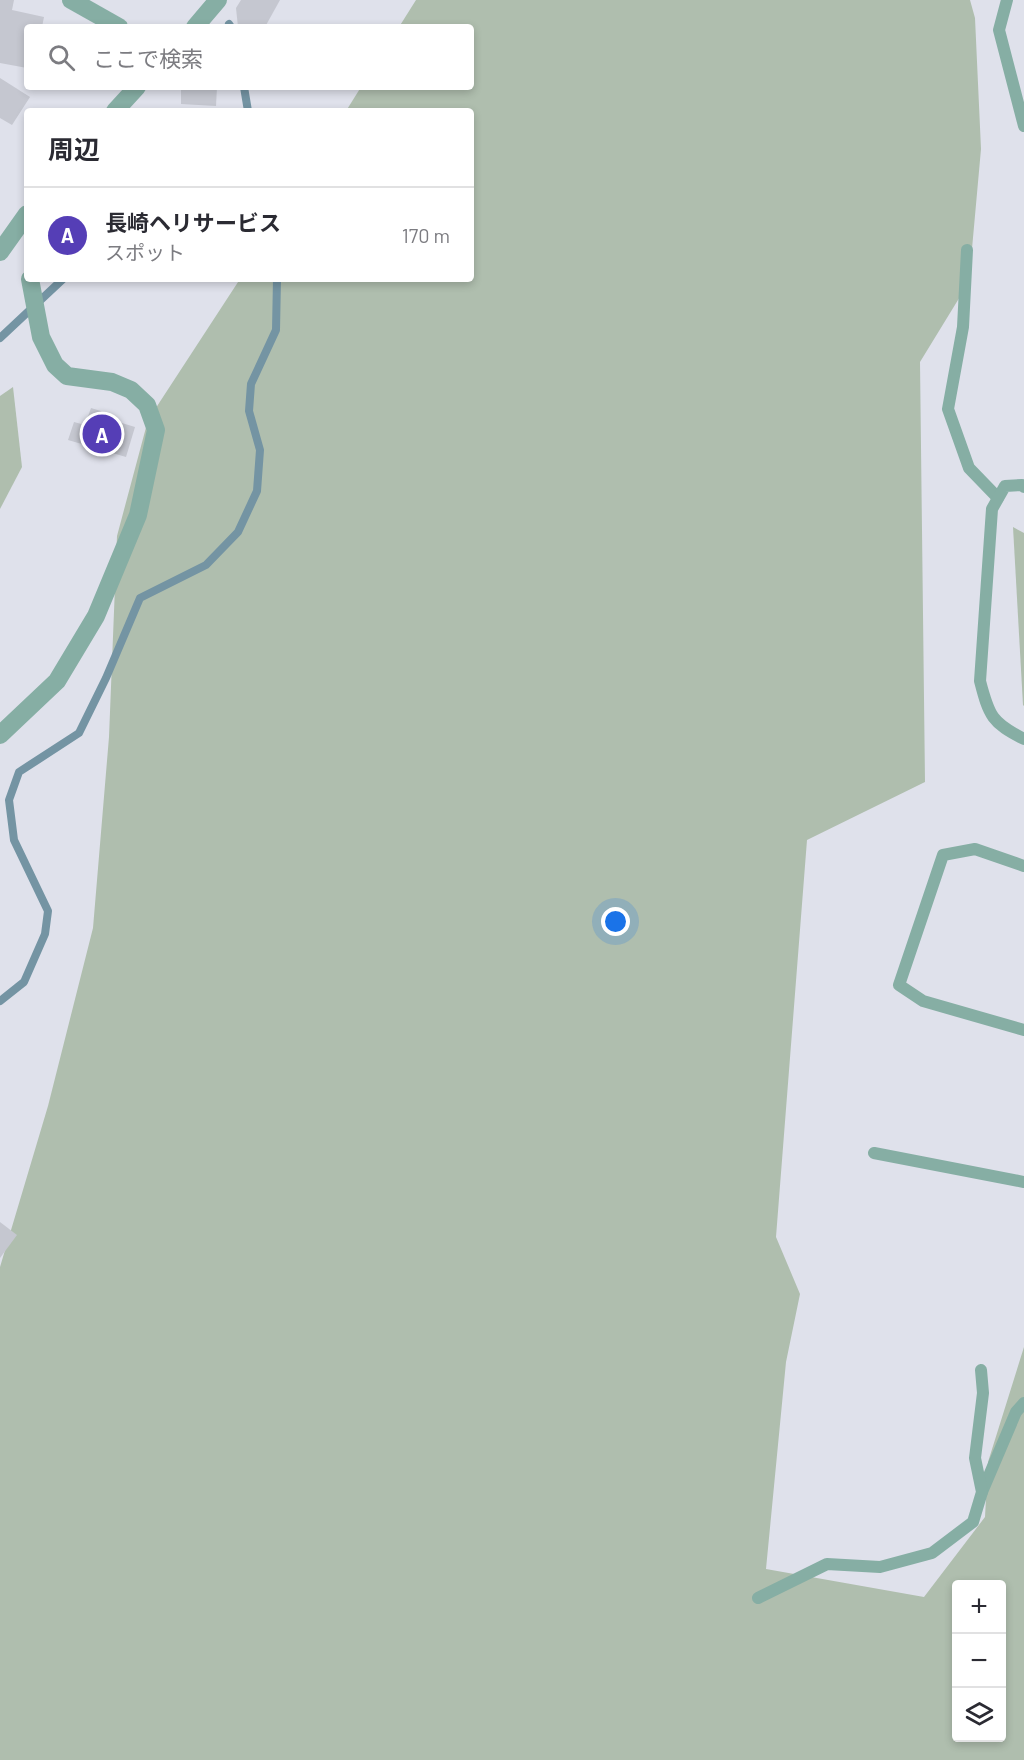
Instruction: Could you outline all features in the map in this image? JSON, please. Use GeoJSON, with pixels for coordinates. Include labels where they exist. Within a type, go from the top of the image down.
{"type":"FeatureCollection","features":[{"type":"Feature","properties":{"kind":"street"},"geometry":{"type":"LineString","coordinates":[[71,0],[114,24]]}},
{"type":"Feature","properties":{"kind":"street"},"geometry":{"type":"LineString","coordinates":[[198,24],[218,0]]}},
{"type":"Feature","properties":{"kind":"street"},"geometry":{"type":"LineString","coordinates":[[118,108],[134,90]]}},
{"type":"Feature","properties":{"kind":"street"},"geometry":{"type":"LineString","coordinates":[[0,252],[24,218]]}},
{"type":"Feature","properties":{"kind":"street"},"geometry":{"type":"LineString","coordinates":[[0,735],[57,681],[96,616],[138,515],[156,430],[147,405],[131,390],[112,382],[67,376],[55,365],[41,337],[30,283]]}},
{"type":"Feature","properties":{"kind":"lane"},"geometry":{"type":"LineString","coordinates":[[1007,0],[999,30],[1024,126]]}},
{"type":"Feature","properties":{"kind":"lane"},"geometry":{"type":"LineString","coordinates":[[967,250],[963,327],[948,409],[969,468],[998,498]]}},
{"type":"Feature","properties":{"kind":"lane"},"geometry":{"type":"LineString","coordinates":[[1024,487],[1022,485],[1005,486],[992,509],[980,681],[987,708],[1000,727],[1024,739]]}},
{"type":"Feature","properties":{"kind":"lane"},"geometry":{"type":"LineString","coordinates":[[1024,866],[975,849],[943,855],[898,985],[923,1001],[1024,1030]]}},
{"type":"Feature","properties":{"kind":"lane"},"geometry":{"type":"LineString","coordinates":[[874,1153],[1024,1182]]}},
{"type":"Feature","properties":{"kind":"lane"},"geometry":{"type":"LineString","coordinates":[[981,1370],[983,1393],[975,1458],[982,1492]]}},
{"type":"Feature","properties":{"kind":"lane"},"geometry":{"type":"LineString","coordinates":[[758,1598],[827,1564],[880,1567],[932,1553],[973,1522],[982,1492],[1016,1412],[1024,1403]]}},
{"type":"Feature","properties":{"kind":"green space"},"geometry":{"type":"Polygon","coordinates":[[[416,0],[970,0],[975,18],[981,149],[969,282],[920,362],[925,782],[807,840],[776,1237],[800,1294],[786,1362],[766,1569],[924,1597],[985,1517],[988,1462],[1024,1347],[1024,1760],[0,1760],[0,1267],[48,1106],[93,928],[109,737],[117,536],[148,420],[238,282],[474,282],[474,108],[348,108],[359,90],[474,90],[474,24],[401,24],[416,0]]]}},
{"type":"Feature","properties":{"kind":"green space"},"geometry":{"type":"Polygon","coordinates":[[[13,387],[22,467],[0,509],[0,396],[13,387]]]}},
{"type":"Feature","properties":{"kind":"green space"},"geometry":{"type":"Polygon","coordinates":[[[1013,527],[1024,533],[1024,706],[1023,705],[1013,527]]]}},
{"type":"Feature","properties":{"kind":"building"},"geometry":{"type":"Polygon","coordinates":[[[0,0],[14,0],[12,10],[44,17],[43,24],[24,24],[24,67],[0,63],[0,0]]]}},
{"type":"Feature","properties":{"kind":"building"},"geometry":{"type":"Polygon","coordinates":[[[241,0],[280,0],[267,24],[238,24],[236,8],[241,0]]]}},
{"type":"Feature","properties":{"kind":"building"},"geometry":{"type":"Polygon","coordinates":[[[0,78],[30,97],[12,125],[0,118],[0,78]]]}},
{"type":"Feature","properties":{"kind":"building"},"geometry":{"type":"Polygon","coordinates":[[[181,90],[217,90],[216,106],[181,104],[181,90]]]}},
{"type":"Feature","properties":{"kind":"building"},"geometry":{"type":"Polygon","coordinates":[[[91,408],[114,415],[112,420],[135,427],[126,457],[68,440],[74,422],[85,425],[91,408]]]}},
{"type":"Feature","properties":{"kind":"building"},"geometry":{"type":"Polygon","coordinates":[[[0,1222],[17,1235],[0,1258],[0,1222]]]}},
{"type":"Feature","properties":{"kind":"waterway"},"geometry":{"type":"LineString","coordinates":[[244,90],[248,108]]}},
{"type":"Feature","properties":{"kind":"waterway"},"geometry":{"type":"LineString","coordinates":[[0,338],[60,282]]}},
{"type":"Feature","properties":{"kind":"waterway"},"geometry":{"type":"LineString","coordinates":[[0,1001],[24,982],[45,934],[48,911],[14,840],[9,800],[19,772],[79,733],[106,678],[140,598],[206,565],[238,532],[257,491],[260,450],[249,411],[251,384],[276,330],[277,282]]}},
{"type":"Feature","properties":{"kind":"place","name":"長崎ヘリサービス"},"geometry":{"type":"Point","coordinates":[102,434]}}]}
